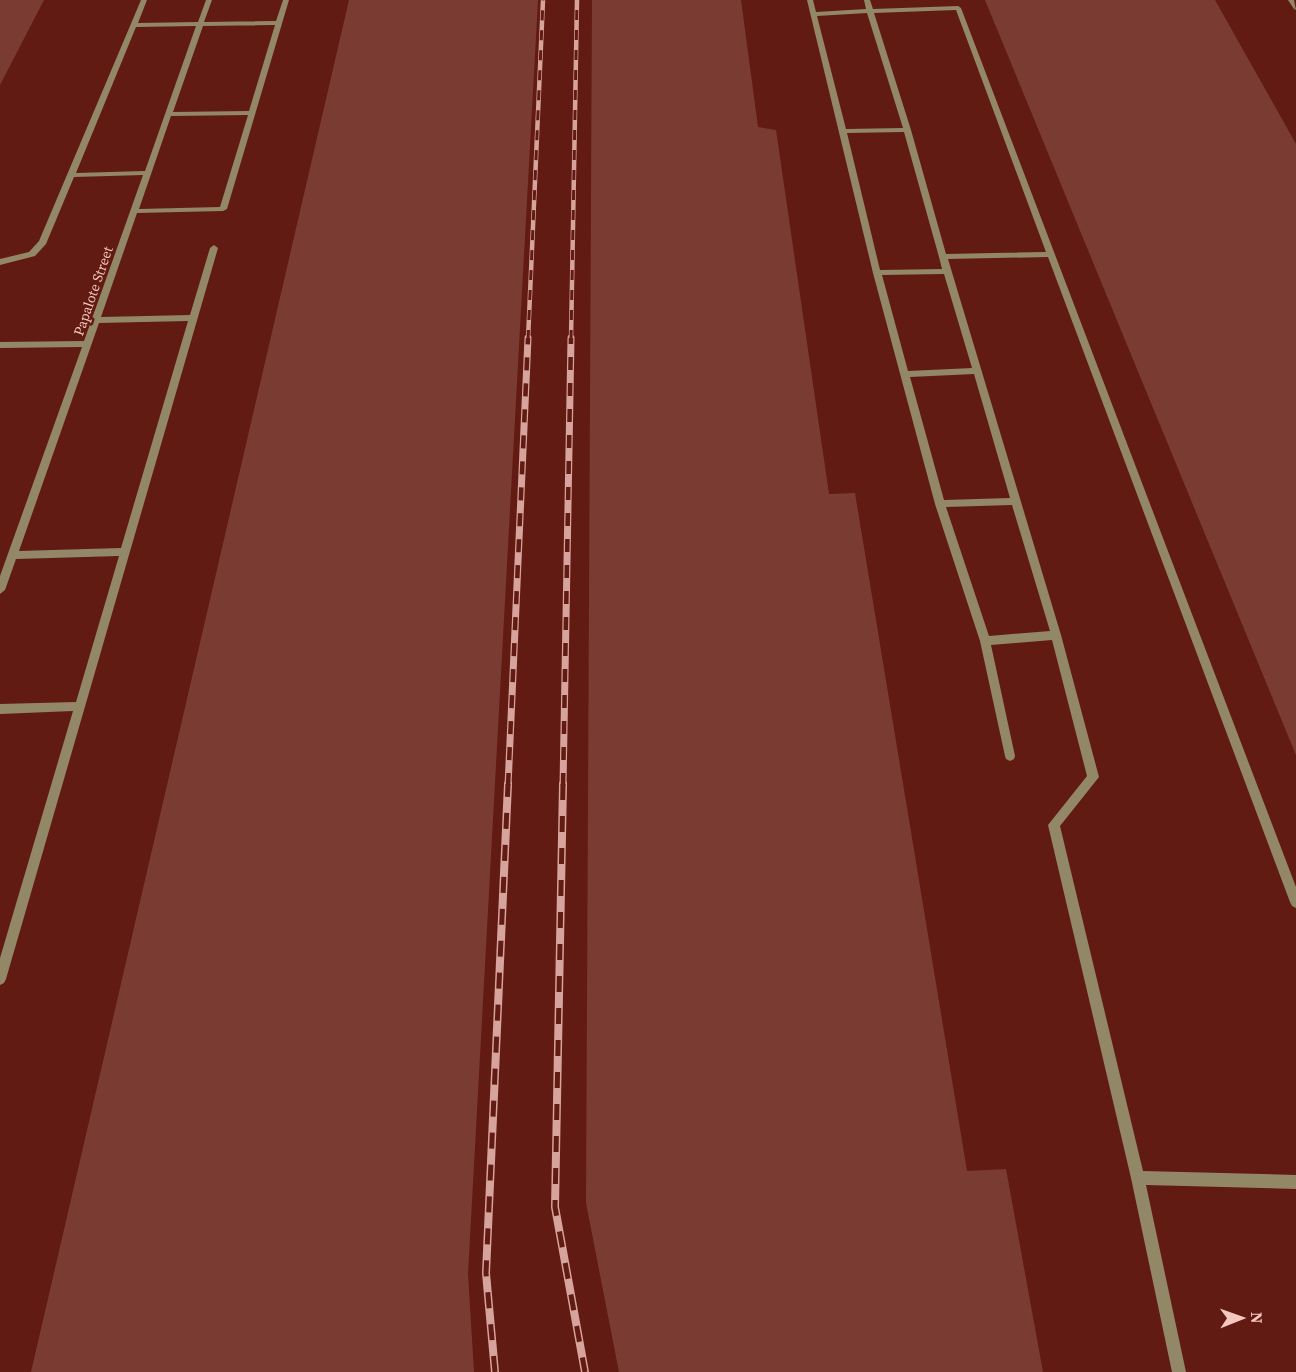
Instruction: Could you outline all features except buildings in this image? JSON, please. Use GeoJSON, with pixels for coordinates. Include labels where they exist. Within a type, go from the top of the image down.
{"type":"FeatureCollection","features":[{"type":"Feature","properties":{"kind":"street"},"geometry":{"type":"LineString","coordinates":[[0,262],[24,257],[38,249],[144,0]]}},
{"type":"Feature","properties":{"kind":"street","name":"Papalote Street"},"geometry":{"type":"LineString","coordinates":[[0,590],[209,0]]}},
{"type":"Feature","properties":{"kind":"street"},"geometry":{"type":"LineString","coordinates":[[135,211],[223,209],[286,0]]}},
{"type":"Feature","properties":{"kind":"street"},"geometry":{"type":"LineString","coordinates":[[810,0],[877,273],[940,504],[985,641],[1010,756]]}},
{"type":"Feature","properties":{"kind":"street"},"geometry":{"type":"LineString","coordinates":[[867,0],[1056,635],[1093,777],[1054,825],[1138,1178],[1179,1372]]}},
{"type":"Feature","properties":{"kind":"street"},"geometry":{"type":"LineString","coordinates":[[813,14],[956,4],[1296,902]]}},
{"type":"Feature","properties":{"kind":"street"},"geometry":{"type":"LineString","coordinates":[[133,25],[279,23]]}},
{"type":"Feature","properties":{"kind":"street"},"geometry":{"type":"LineString","coordinates":[[169,114],[252,113]]}},
{"type":"Feature","properties":{"kind":"street"},"geometry":{"type":"LineString","coordinates":[[843,131],[907,130]]}},
{"type":"Feature","properties":{"kind":"street"},"geometry":{"type":"LineString","coordinates":[[70,176],[148,173]]}},
{"type":"Feature","properties":{"kind":"street"},"geometry":{"type":"LineString","coordinates":[[0,979],[2,963],[214,248]]}},
{"type":"Feature","properties":{"kind":"street"},"geometry":{"type":"LineString","coordinates":[[943,257],[1050,254]]}},
{"type":"Feature","properties":{"kind":"street"},"geometry":{"type":"LineString","coordinates":[[877,273],[947,271]]}},
{"type":"Feature","properties":{"kind":"street"},"geometry":{"type":"LineString","coordinates":[[96,320],[194,318]]}},
{"type":"Feature","properties":{"kind":"street"},"geometry":{"type":"LineString","coordinates":[[0,345],[88,344]]}},
{"type":"Feature","properties":{"kind":"street"},"geometry":{"type":"LineString","coordinates":[[905,374],[977,371]]}},
{"type":"Feature","properties":{"kind":"street"},"geometry":{"type":"LineString","coordinates":[[940,504],[1015,501]]}},
{"type":"Feature","properties":{"kind":"street"},"geometry":{"type":"LineString","coordinates":[[12,555],[124,552]]}},
{"type":"Feature","properties":{"kind":"street"},"geometry":{"type":"LineString","coordinates":[[985,641],[1056,635]]}},
{"type":"Feature","properties":{"kind":"street"},"geometry":{"type":"LineString","coordinates":[[0,709],[79,706]]}},
{"type":"Feature","properties":{"kind":"street"},"geometry":{"type":"LineString","coordinates":[[1138,1178],[1296,1182]]}},
{"type":"Feature","properties":{"kind":"railway"},"geometry":{"type":"LineString","coordinates":[[528,340],[543,0]]}},
{"type":"Feature","properties":{"kind":"railway"},"geometry":{"type":"LineString","coordinates":[[571,340],[577,0]]}},
{"type":"Feature","properties":{"kind":"railway"},"geometry":{"type":"LineString","coordinates":[[508,786],[528,338]]}},
{"type":"Feature","properties":{"kind":"railway"},"geometry":{"type":"LineString","coordinates":[[563,786],[571,338]]}},
{"type":"Feature","properties":{"kind":"railway"},"geometry":{"type":"LineString","coordinates":[[495,1372],[486,1273],[508,784]]}},
{"type":"Feature","properties":{"kind":"railway"},"geometry":{"type":"LineString","coordinates":[[563,784],[555,1207],[585,1372]]}}]}
